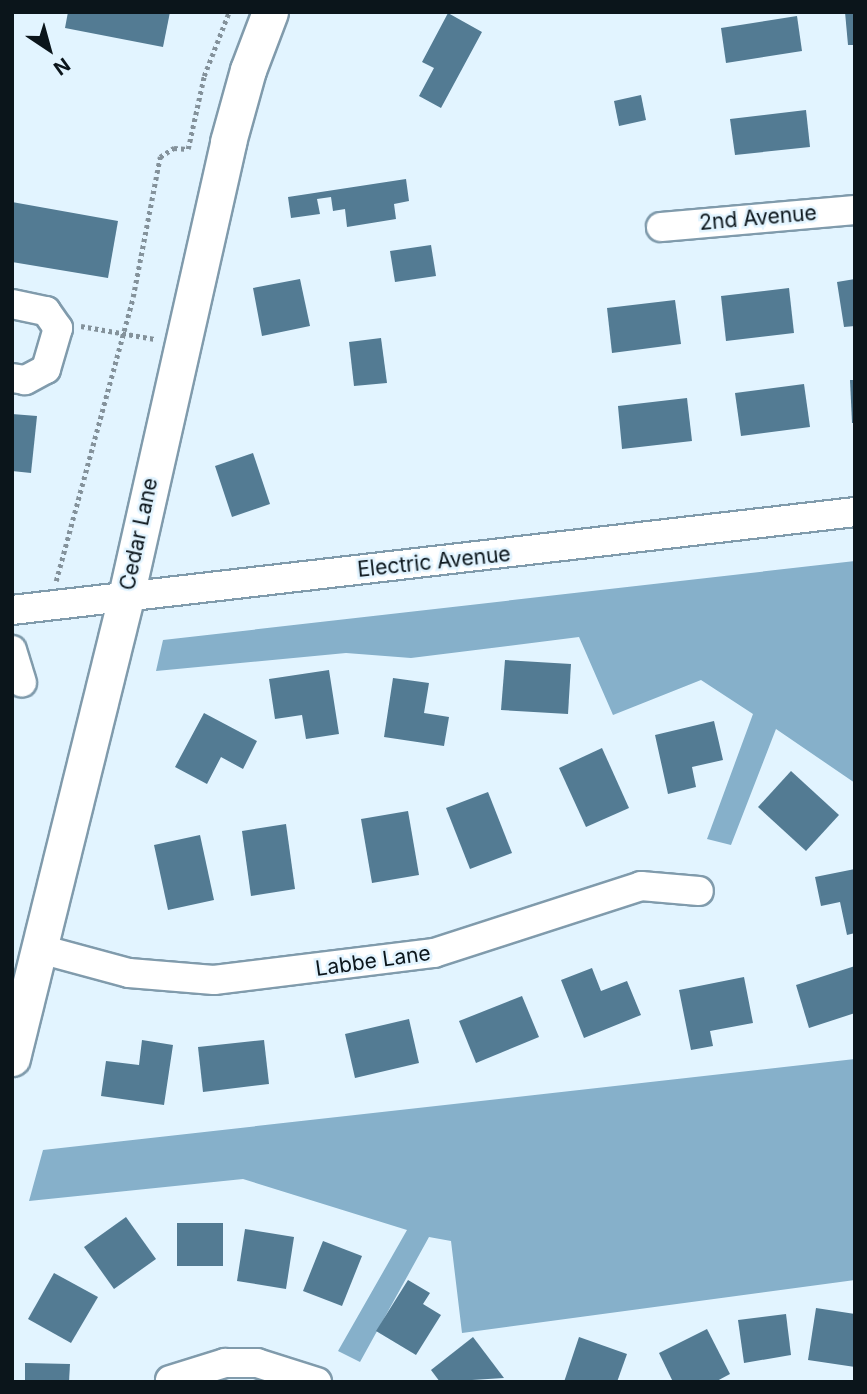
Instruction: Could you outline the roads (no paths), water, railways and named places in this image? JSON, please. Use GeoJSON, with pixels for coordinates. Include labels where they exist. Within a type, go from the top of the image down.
{"type":"FeatureCollection","features":[{"type":"Feature","properties":{"kind":"main road","name":"Cedar Lane"},"geometry":{"type":"LineString","coordinates":[[12,1058],[126,596],[180,344],[228,142],[270,12]]}},
{"type":"Feature","properties":{"kind":"street","name":"2nd Avenue"},"geometry":{"type":"LineString","coordinates":[[661,227],[855,210]]}},
{"type":"Feature","properties":{"kind":"street"},"geometry":{"type":"LineString","coordinates":[[12,304],[46,311],[58,328],[47,369],[25,380],[12,379]]}},
{"type":"Feature","properties":{"kind":"street","name":"Electric Avenue"},"geometry":{"type":"LineString","coordinates":[[12,610],[855,512]]}},
{"type":"Feature","properties":{"kind":"street"},"geometry":{"type":"LineString","coordinates":[[12,650],[22,683]]}},
{"type":"Feature","properties":{"kind":"street","name":"Labbe Lane"},"geometry":{"type":"LineString","coordinates":[[40,949],[129,974],[214,980],[337,969],[434,953],[641,886],[699,891]]}},
{"type":"Feature","properties":{"kind":"street"},"geometry":{"type":"LineString","coordinates":[[170,1380],[225,1363],[257,1363],[317,1382]]}}]}
